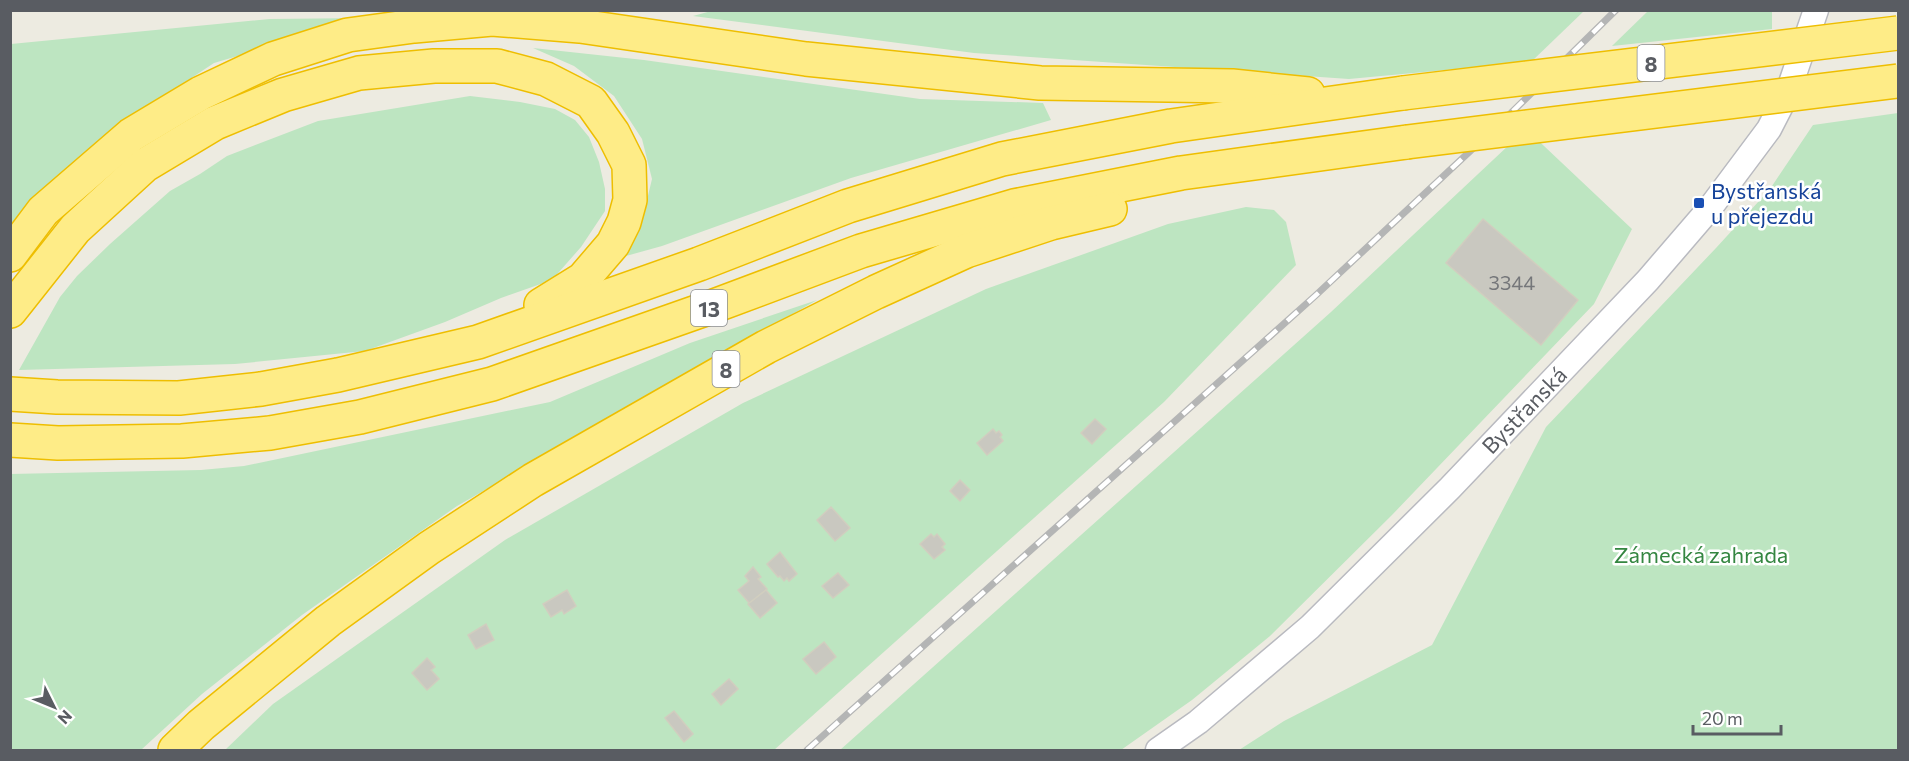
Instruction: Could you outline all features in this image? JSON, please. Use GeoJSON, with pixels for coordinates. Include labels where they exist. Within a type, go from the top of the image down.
{"type":"FeatureCollection","features":[{"type":"Feature","properties":{"kind":"highway","name":"8"},"geometry":{"type":"LineString","coordinates":[[10,255],[43,211],[130,135],[201,93],[273,59],[348,35],[414,26],[492,20],[569,25],[806,59],[1040,83],[1232,86],[1358,99],[1899,33]]}},
{"type":"Feature","properties":{"kind":"highway"},"geometry":{"type":"LineString","coordinates":[[10,311],[75,229],[145,165],[214,123],[283,95],[359,73],[434,66],[497,66],[546,79],[591,102],[614,133],[629,165],[630,200],[624,222],[613,244],[583,279],[478,342]]}},
{"type":"Feature","properties":{"kind":"highway","name":"8"},"geometry":{"type":"LineString","coordinates":[[175,750],[201,725],[309,636],[429,548],[532,480],[766,347],[876,292],[966,251],[1051,223],[1357,150],[1899,81]]}},
{"type":"Feature","properties":{"kind":"highway","name":"13"},"geometry":{"type":"LineString","coordinates":[[10,394],[57,397],[179,398],[261,389],[338,375],[478,342],[699,264],[848,206],[1002,159],[1171,126],[1358,99]]}},
{"type":"Feature","properties":{"kind":"highway","name":"13"},"geometry":{"type":"LineString","coordinates":[[10,440],[58,443],[182,441],[270,433],[360,417],[492,384],[714,306],[861,251],[1014,206],[1180,173],[1357,150]]}},
{"type":"Feature","properties":{"kind":"street","name":"Bystřanská"},"geometry":{"type":"LineString","coordinates":[[1158,750],[1198,722],[1310,627],[1450,488],[1648,280],[1710,208],[1769,129],[1788,92],[1816,10]]}},
{"type":"Feature","properties":{"kind":"green space"},"geometry":{"type":"Polygon","coordinates":[[[715,10],[1584,11],[1531,62],[1349,79],[974,53],[693,16],[715,10]]]}},
{"type":"Feature","properties":{"kind":"green space"},"geometry":{"type":"Polygon","coordinates":[[[1648,11],[1772,11],[1772,29],[1612,46],[1648,11]]]}},
{"type":"Feature","properties":{"kind":"green space"},"geometry":{"type":"Polygon","coordinates":[[[365,18],[214,63],[113,130],[20,212],[11,225],[11,44],[270,19],[365,18]]]}},
{"type":"Feature","properties":{"kind":"green space"},"geometry":{"type":"Polygon","coordinates":[[[533,48],[644,60],[920,99],[1043,103],[1051,120],[851,178],[662,246],[626,256],[640,229],[652,179],[642,139],[614,96],[574,66],[533,48]]]}},
{"type":"Feature","properties":{"kind":"green space"},"geometry":{"type":"Polygon","coordinates":[[[470,96],[555,109],[575,120],[589,137],[599,162],[605,189],[605,211],[581,247],[552,280],[365,351],[235,364],[19,370],[60,297],[77,276],[170,191],[227,156],[318,121],[470,96]]]}},
{"type":"Feature","properties":{"kind":"green space","name":"Zámecká zahrada"},"geometry":{"type":"Polygon","coordinates":[[[1898,113],[1898,750],[1239,750],[1284,721],[1432,645],[1546,427],[1770,189],[1813,125],[1898,113]]]}},
{"type":"Feature","properties":{"kind":"green space"},"geometry":{"type":"Polygon","coordinates":[[[1526,129],[1632,229],[1594,304],[1392,515],[1270,636],[1192,700],[1121,750],[840,750],[1331,312],[1526,129]]]}},
{"type":"Feature","properties":{"kind":"green space"},"geometry":{"type":"Polygon","coordinates":[[[1246,207],[1274,210],[1286,222],[1296,265],[1164,402],[774,750],[225,750],[273,704],[505,540],[743,403],[986,289],[1168,224],[1246,207]]]}},
{"type":"Feature","properties":{"kind":"green space"},"geometry":{"type":"Polygon","coordinates":[[[817,300],[457,506],[302,615],[202,694],[141,750],[11,750],[10,474],[201,470],[244,466],[550,402],[690,343],[817,300]]]}},
{"type":"Feature","properties":{"kind":"building"},"geometry":{"type":"Polygon","coordinates":[[[1483,219],[1578,300],[1541,345],[1446,263],[1483,219]]]}},
{"type":"Feature","properties":{"kind":"building"},"geometry":{"type":"Polygon","coordinates":[[[1095,419],[1106,429],[1092,444],[1081,433],[1095,419]]]}},
{"type":"Feature","properties":{"kind":"building"},"geometry":{"type":"Polygon","coordinates":[[[993,429],[996,433],[999,431],[1003,441],[987,455],[977,443],[993,429]]]}},
{"type":"Feature","properties":{"kind":"building"},"geometry":{"type":"Polygon","coordinates":[[[960,480],[970,490],[960,501],[950,491],[960,480]]]}},
{"type":"Feature","properties":{"kind":"building"},"geometry":{"type":"Polygon","coordinates":[[[831,507],[850,528],[835,541],[817,520],[831,507]]]}},
{"type":"Feature","properties":{"kind":"building"},"geometry":{"type":"Polygon","coordinates":[[[931,534],[934,537],[937,534],[945,544],[942,547],[945,550],[934,559],[920,544],[931,534]]]}},
{"type":"Feature","properties":{"kind":"building"},"geometry":{"type":"Polygon","coordinates":[[[780,552],[797,574],[789,581],[787,578],[784,581],[780,576],[778,577],[767,564],[780,552]]]}},
{"type":"Feature","properties":{"kind":"building"},"geometry":{"type":"Polygon","coordinates":[[[753,567],[761,577],[758,579],[767,589],[750,604],[738,590],[749,581],[745,576],[753,567]]]}},
{"type":"Feature","properties":{"kind":"building"},"geometry":{"type":"Polygon","coordinates":[[[838,573],[849,585],[833,598],[822,586],[838,573]]]}},
{"type":"Feature","properties":{"kind":"building"},"geometry":{"type":"Polygon","coordinates":[[[567,590],[576,606],[564,614],[562,610],[551,617],[543,604],[567,590]]]}},
{"type":"Feature","properties":{"kind":"building"},"geometry":{"type":"Polygon","coordinates":[[[766,590],[777,603],[760,618],[748,604],[766,590]]]}},
{"type":"Feature","properties":{"kind":"building"},"geometry":{"type":"Polygon","coordinates":[[[486,624],[494,640],[476,649],[468,635],[486,624]]]}},
{"type":"Feature","properties":{"kind":"building"},"geometry":{"type":"Polygon","coordinates":[[[824,642],[836,657],[816,674],[803,659],[824,642]]]}},
{"type":"Feature","properties":{"kind":"building"},"geometry":{"type":"Polygon","coordinates":[[[427,658],[435,667],[431,670],[439,679],[427,690],[412,673],[427,658]]]}},
{"type":"Feature","properties":{"kind":"building"},"geometry":{"type":"Polygon","coordinates":[[[729,679],[738,689],[721,705],[712,694],[729,679]]]}},
{"type":"Feature","properties":{"kind":"building"},"geometry":{"type":"Polygon","coordinates":[[[674,711],[693,734],[684,742],[665,718],[674,711]]]}},
{"type":"Feature","properties":{"kind":"railway"},"geometry":{"type":"LineString","coordinates":[[807,750],[1315,296],[1511,113],[1616,10]]}},
{"type":"Feature","properties":{"kind":"place","name":"Bystřanská u přejezdu"},"geometry":{"type":"Point","coordinates":[1699,203]}}]}
